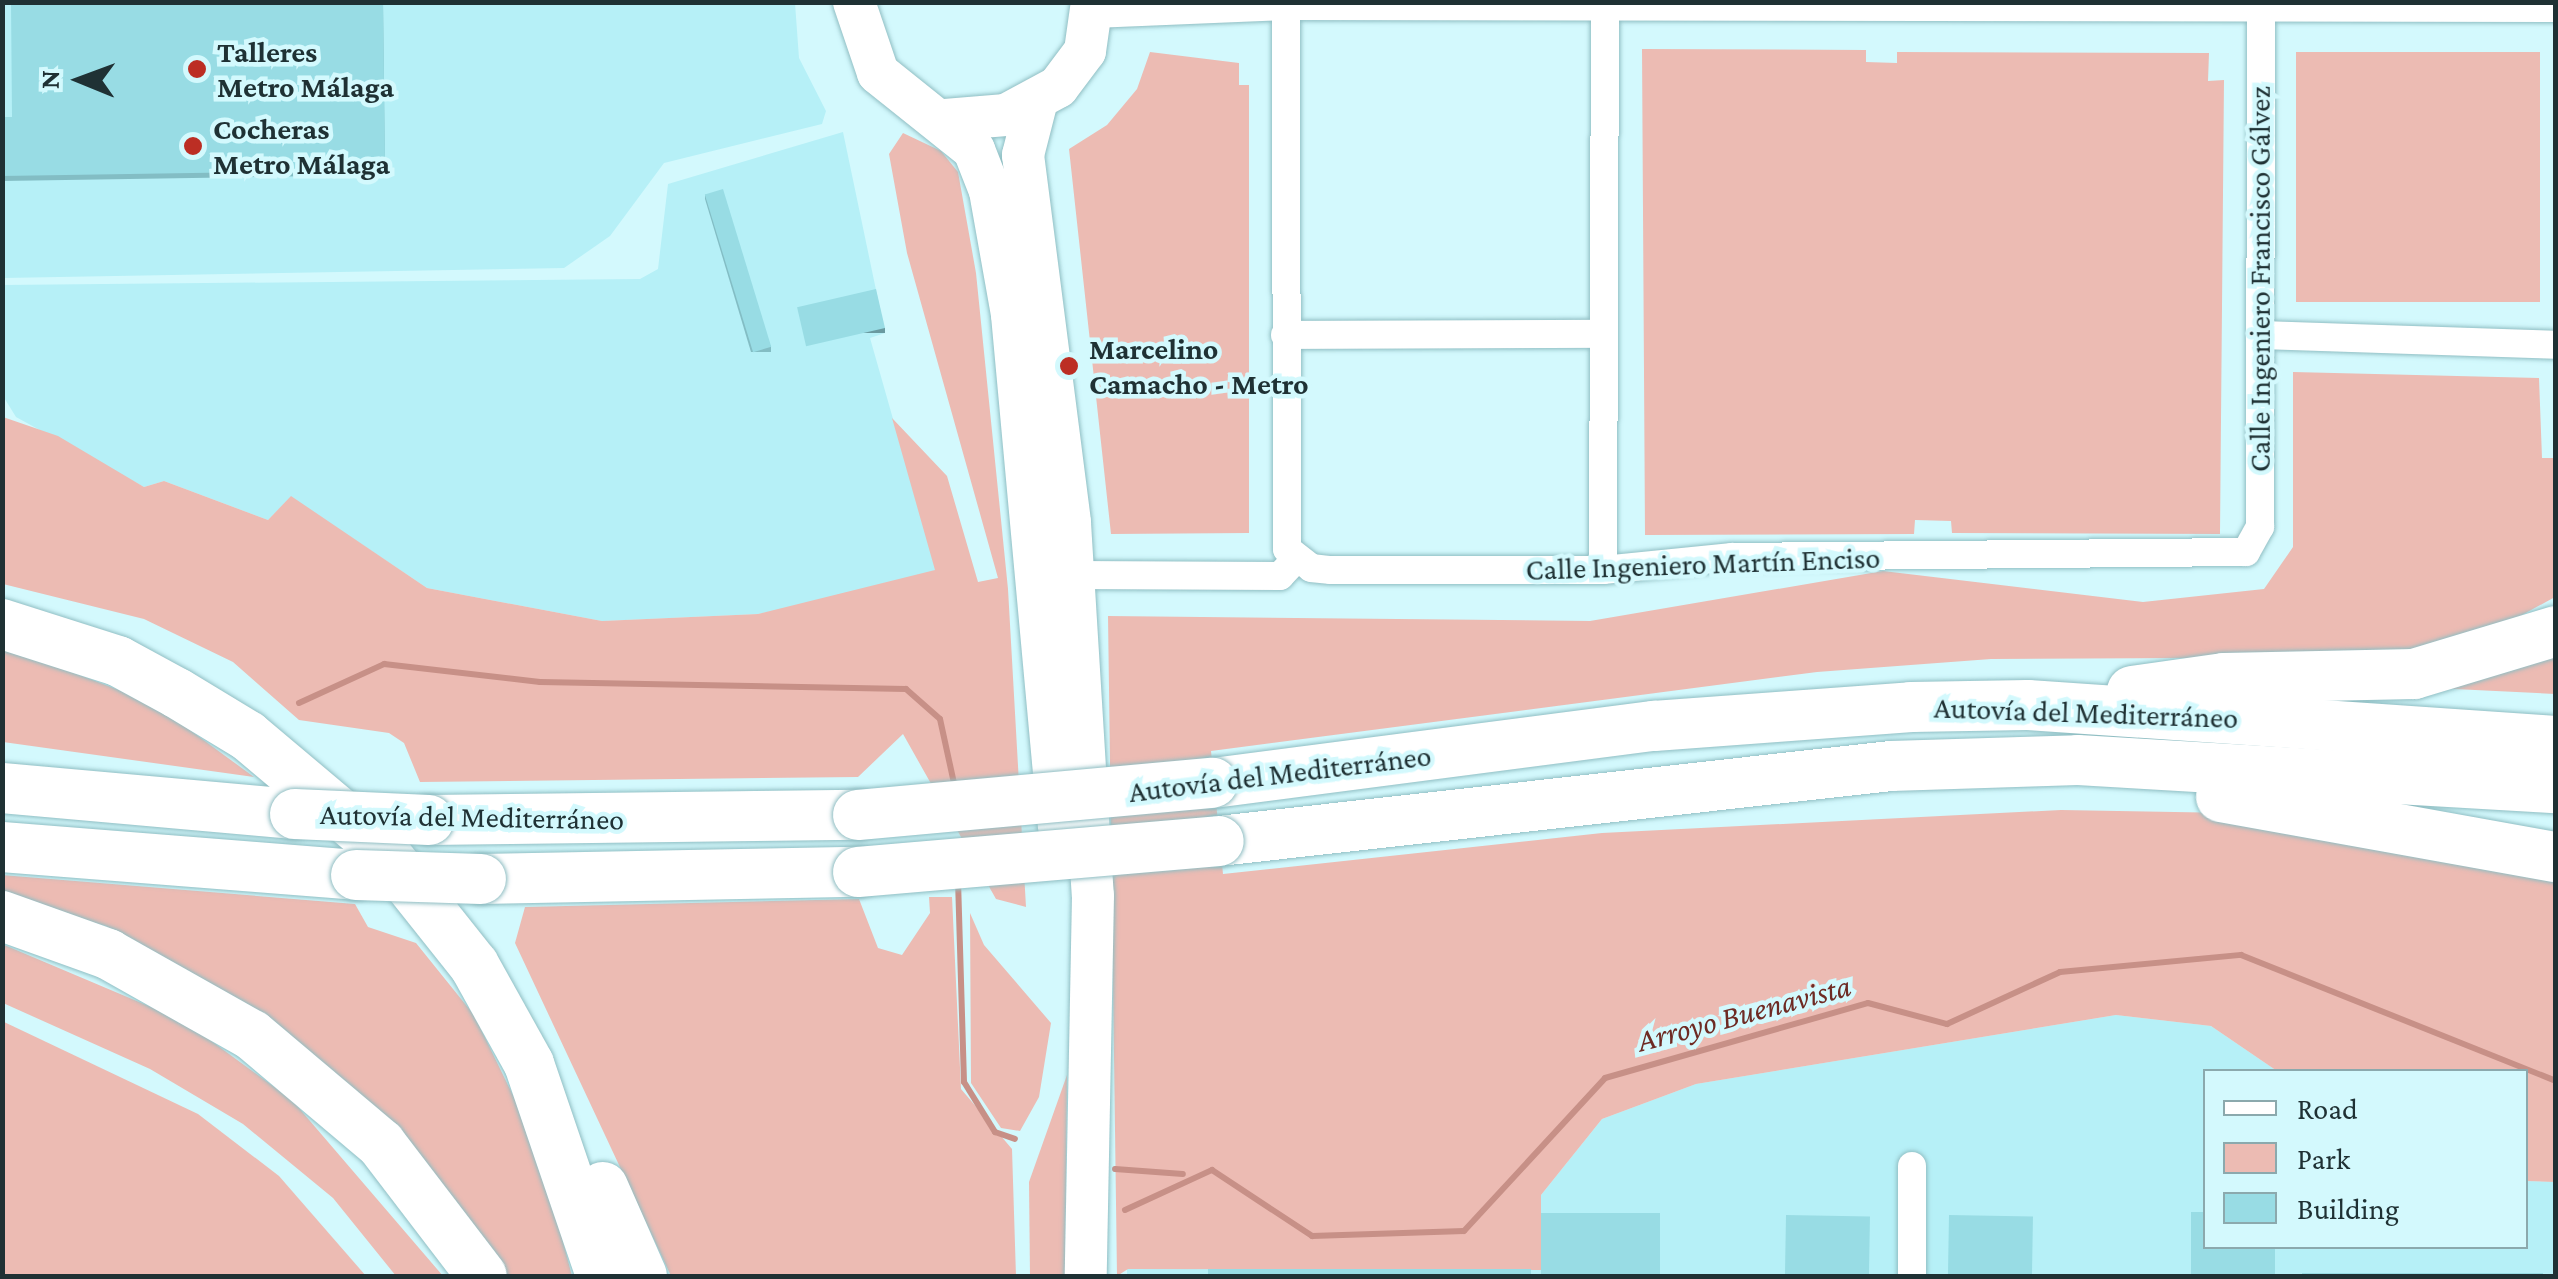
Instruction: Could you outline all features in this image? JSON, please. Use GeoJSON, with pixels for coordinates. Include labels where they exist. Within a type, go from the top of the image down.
{"type":"FeatureCollection","features":[{"type":"Feature","properties":{"kind":"highway"},"geometry":{"type":"LineString","coordinates":[[2,624],[118,662],[299,777],[434,908],[528,1064],[576,1125],[642,1276]]}},
{"type":"Feature","properties":{"kind":"highway"},"geometry":{"type":"LineString","coordinates":[[2028,705],[2224,678],[2414,674],[2556,632]]}},
{"type":"Feature","properties":{"kind":"highway","name":"Autovía del Mediterráneo"},"geometry":{"type":"LineString","coordinates":[[2,788],[295,814],[429,820],[858,815],[1213,783],[1654,726],[2028,705],[2556,740]]}},
{"type":"Feature","properties":{"kind":"highway","name":"Autovía del Mediterráneo"},"geometry":{"type":"LineString","coordinates":[[2,847],[356,876],[481,879],[858,872],[1219,842],[1577,796],[1891,766],[2078,760],[2556,788]]}},
{"type":"Feature","properties":{"kind":"highway"},"geometry":{"type":"LineString","coordinates":[[1577,796],[2084,786],[2273,801],[2556,857]]}},
{"type":"Feature","properties":{"kind":"highway"},"geometry":{"type":"LineString","coordinates":[[2,916],[108,954],[252,1035],[381,1144],[482,1276]]}},
{"type":"Feature","properties":{"kind":"highway"},"geometry":{"type":"LineString","coordinates":[[528,1064],[601,1276]]}},
{"type":"Feature","properties":{"kind":"main road"},"geometry":{"type":"LineString","coordinates":[[854,2],[878,73],[944,120],[974,150],[990,192],[1056,576]]}},
{"type":"Feature","properties":{"kind":"main road"},"geometry":{"type":"LineString","coordinates":[[1086,1276],[1088,1020],[1045,742],[1056,576],[1023,155],[1036,104],[1085,52],[1092,8]]}},
{"type":"Feature","properties":{"kind":"main road"},"geometry":{"type":"LineString","coordinates":[[944,120],[1036,104]]}},
{"type":"Feature","properties":{"kind":"street"},"geometry":{"type":"LineString","coordinates":[[1056,576],[1280,576],[1291,554],[1285,334],[1286,4]]}},
{"type":"Feature","properties":{"kind":"street"},"geometry":{"type":"LineString","coordinates":[[1092,8],[1286,4],[2556,8]]}},
{"type":"Feature","properties":{"kind":"street"},"geometry":{"type":"LineString","coordinates":[[1603,570],[1604,4]]}},
{"type":"Feature","properties":{"kind":"street","name":"Calle Ingeniero Francisco Gálvez"},"geometry":{"type":"LineString","coordinates":[[2246,552],[2260,526],[2261,5]]}},
{"type":"Feature","properties":{"kind":"street"},"geometry":{"type":"LineString","coordinates":[[1285,334],[1604,334]]}},
{"type":"Feature","properties":{"kind":"street"},"geometry":{"type":"LineString","coordinates":[[2260,335],[2556,345]]}},
{"type":"Feature","properties":{"kind":"street","name":"Calle Ingeniero Martín Enciso"},"geometry":{"type":"LineString","coordinates":[[1291,554],[1331,570],[1603,570],[1732,557],[2246,552]]}},
{"type":"Feature","properties":{"kind":"street"},"geometry":{"type":"LineString","coordinates":[[1912,1166],[1912,1276]]}},
{"type":"Feature","properties":{"kind":"shaded area"},"geometry":{"type":"Polygon","coordinates":[[[2,3],[795,3],[799,58],[826,111],[822,124],[664,163],[610,236],[564,268],[3,278],[2,3]]]}},
{"type":"Feature","properties":{"kind":"shaded area"},"geometry":{"type":"Polygon","coordinates":[[[843,132],[885,333],[870,338],[936,570],[888,587],[758,614],[602,621],[427,588],[291,497],[268,520],[164,481],[144,487],[16,417],[3,396],[2,285],[640,279],[658,269],[668,184],[843,132]]]}},
{"type":"Feature","properties":{"kind":"shaded area"},"geometry":{"type":"Polygon","coordinates":[[[2116,1015],[2211,1026],[2274,1069],[2203,1069],[2203,1249],[2528,1249],[2528,1181],[2555,1182],[2556,1276],[1127,1276],[1127,1220],[1541,1222],[1541,1195],[1602,1119],[1696,1084],[2116,1015]]]}},
{"type":"Feature","properties":{"kind":"green space"},"geometry":{"type":"Polygon","coordinates":[[[1642,49],[1866,50],[1866,62],[1897,63],[1897,52],[2209,53],[2208,81],[2224,80],[2220,534],[1952,533],[1951,521],[1915,520],[1914,534],[1645,535],[1642,49]]]}},
{"type":"Feature","properties":{"kind":"green space"},"geometry":{"type":"Polygon","coordinates":[[[1150,52],[1239,63],[1239,85],[1249,85],[1249,533],[1111,534],[1069,149],[1107,125],[1137,89],[1150,52]]]}},
{"type":"Feature","properties":{"kind":"green space"},"geometry":{"type":"Polygon","coordinates":[[[2296,52],[2540,52],[2540,302],[2296,302],[2296,52]]]}},
{"type":"Feature","properties":{"kind":"green space"},"geometry":{"type":"Polygon","coordinates":[[[903,133],[941,151],[958,172],[976,273],[1008,589],[1026,907],[996,899],[903,734],[858,777],[420,782],[404,743],[389,733],[299,720],[233,662],[144,619],[3,584],[3,417],[58,436],[144,487],[164,481],[268,520],[291,496],[427,588],[602,621],[758,614],[935,570],[892,418],[947,476],[978,582],[998,578],[907,253],[889,154],[903,133]]]}},
{"type":"Feature","properties":{"kind":"green space"},"geometry":{"type":"Polygon","coordinates":[[[2293,372],[2539,378],[2542,458],[2555,458],[2555,597],[2491,632],[2383,657],[1991,659],[1817,672],[1211,751],[1223,874],[1602,833],[2061,810],[2231,813],[2555,878],[2555,1182],[2528,1181],[2528,1069],[2274,1069],[2211,1026],[2116,1015],[1696,1084],[1602,1119],[1541,1195],[1541,1270],[1128,1269],[1117,1276],[1108,616],[1590,621],[1883,571],[2143,602],[2264,589],[2293,547],[2293,372]]]}},
{"type":"Feature","properties":{"kind":"green space"},"geometry":{"type":"Polygon","coordinates":[[[3,646],[153,703],[254,777],[3,742],[3,646]]]}},
{"type":"Feature","properties":{"kind":"green space"},"geometry":{"type":"Polygon","coordinates":[[[2555,646],[2555,694],[2434,688],[2555,646]]]}},
{"type":"Feature","properties":{"kind":"green space"},"geometry":{"type":"Polygon","coordinates":[[[2,875],[355,904],[368,927],[416,943],[474,1015],[539,1149],[572,1276],[501,1276],[248,1014],[106,926],[3,899],[2,875]]]}},
{"type":"Feature","properties":{"kind":"green space"},"geometry":{"type":"Polygon","coordinates":[[[929,897],[952,897],[961,1089],[1012,1149],[1016,1276],[671,1276],[515,943],[525,907],[859,899],[878,948],[902,955],[930,913],[929,897]]]}},
{"type":"Feature","properties":{"kind":"green space"},"geometry":{"type":"Polygon","coordinates":[[[970,913],[984,945],[1051,1023],[1039,1097],[1020,1131],[1001,1128],[971,1083],[970,913]]]}},
{"type":"Feature","properties":{"kind":"green space"},"geometry":{"type":"Polygon","coordinates":[[[2,944],[184,1021],[292,1100],[443,1276],[396,1276],[333,1198],[243,1124],[150,1069],[3,1003],[2,944]]]}},
{"type":"Feature","properties":{"kind":"green space"},"geometry":{"type":"Polygon","coordinates":[[[2,1021],[198,1114],[279,1176],[366,1276],[3,1276],[2,1021]]]}},
{"type":"Feature","properties":{"kind":"green space"},"geometry":{"type":"Polygon","coordinates":[[[1067,1075],[1065,1276],[1030,1276],[1029,1182],[1067,1075]]]}},
{"type":"Feature","properties":{"kind":"building","name":"Talleres Metro Málaga"},"geometry":{"type":"Polygon","coordinates":[[[11,2],[383,2],[385,170],[2,176],[2,117],[12,117],[11,2]]]}},
{"type":"Feature","properties":{"kind":"building"},"geometry":{"type":"Polygon","coordinates":[[[723,189],[771,347],[753,352],[705,195],[723,189]]]}},
{"type":"Feature","properties":{"kind":"building"},"geometry":{"type":"Polygon","coordinates":[[[876,289],[885,328],[806,346],[797,307],[876,289]]]}},
{"type":"Feature","properties":{"kind":"building"},"geometry":{"type":"Polygon","coordinates":[[[2191,1212],[2203,1212],[2203,1249],[2275,1249],[2275,1276],[2191,1276],[2191,1212]]]}},
{"type":"Feature","properties":{"kind":"building"},"geometry":{"type":"Polygon","coordinates":[[[1541,1213],[1660,1213],[1660,1276],[1541,1276],[1541,1213]]]}},
{"type":"Feature","properties":{"kind":"building"},"geometry":{"type":"Polygon","coordinates":[[[1786,1215],[1870,1216],[1869,1276],[1785,1276],[1786,1215]]]}},
{"type":"Feature","properties":{"kind":"building"},"geometry":{"type":"Polygon","coordinates":[[[1949,1215],[2033,1216],[2032,1276],[1948,1276],[1949,1215]]]}},
{"type":"Feature","properties":{"kind":"building"},"geometry":{"type":"Polygon","coordinates":[[[1208,1269],[1531,1269],[1531,1276],[1208,1276],[1208,1269]]]}},
{"type":"Feature","properties":{"kind":"building"},"geometry":{"type":"Polygon","coordinates":[[[2302,1273],[2543,1276],[2302,1276],[2302,1273]]]}},
{"type":"Feature","properties":{"kind":"waterway"},"geometry":{"type":"LineString","coordinates":[[299,703],[384,664],[540,682],[906,689],[940,719],[955,788]]}},
{"type":"Feature","properties":{"kind":"waterway"},"geometry":{"type":"LineString","coordinates":[[958,880],[964,1082],[995,1132],[1015,1139]]}},
{"type":"Feature","properties":{"kind":"waterway","name":"Arroyo Buenavista"},"geometry":{"type":"LineString","coordinates":[[1125,1210],[1212,1170],[1312,1236],[1464,1231],[1605,1078],[1868,1003],[1947,1024],[2060,972],[2241,955],[2526,1069]]}},
{"type":"Feature","properties":{"kind":"waterway","name":"Arroyo Buenavista"},"geometry":{"type":"LineString","coordinates":[[2528,1070],[2556,1081]]}},
{"type":"Feature","properties":{"kind":"waterway"},"geometry":{"type":"LineString","coordinates":[[1115,1169],[1183,1174]]}},
{"type":"Feature","properties":{"kind":"place","name":"Talleres Metro Málaga"},"geometry":{"type":"Point","coordinates":[197,69]}},
{"type":"Feature","properties":{"kind":"place","name":"Cocheras Metro Málaga"},"geometry":{"type":"Point","coordinates":[193,146]}},
{"type":"Feature","properties":{"kind":"place","name":"Marcelino Camacho - Metro"},"geometry":{"type":"Point","coordinates":[1069,366]}}]}
